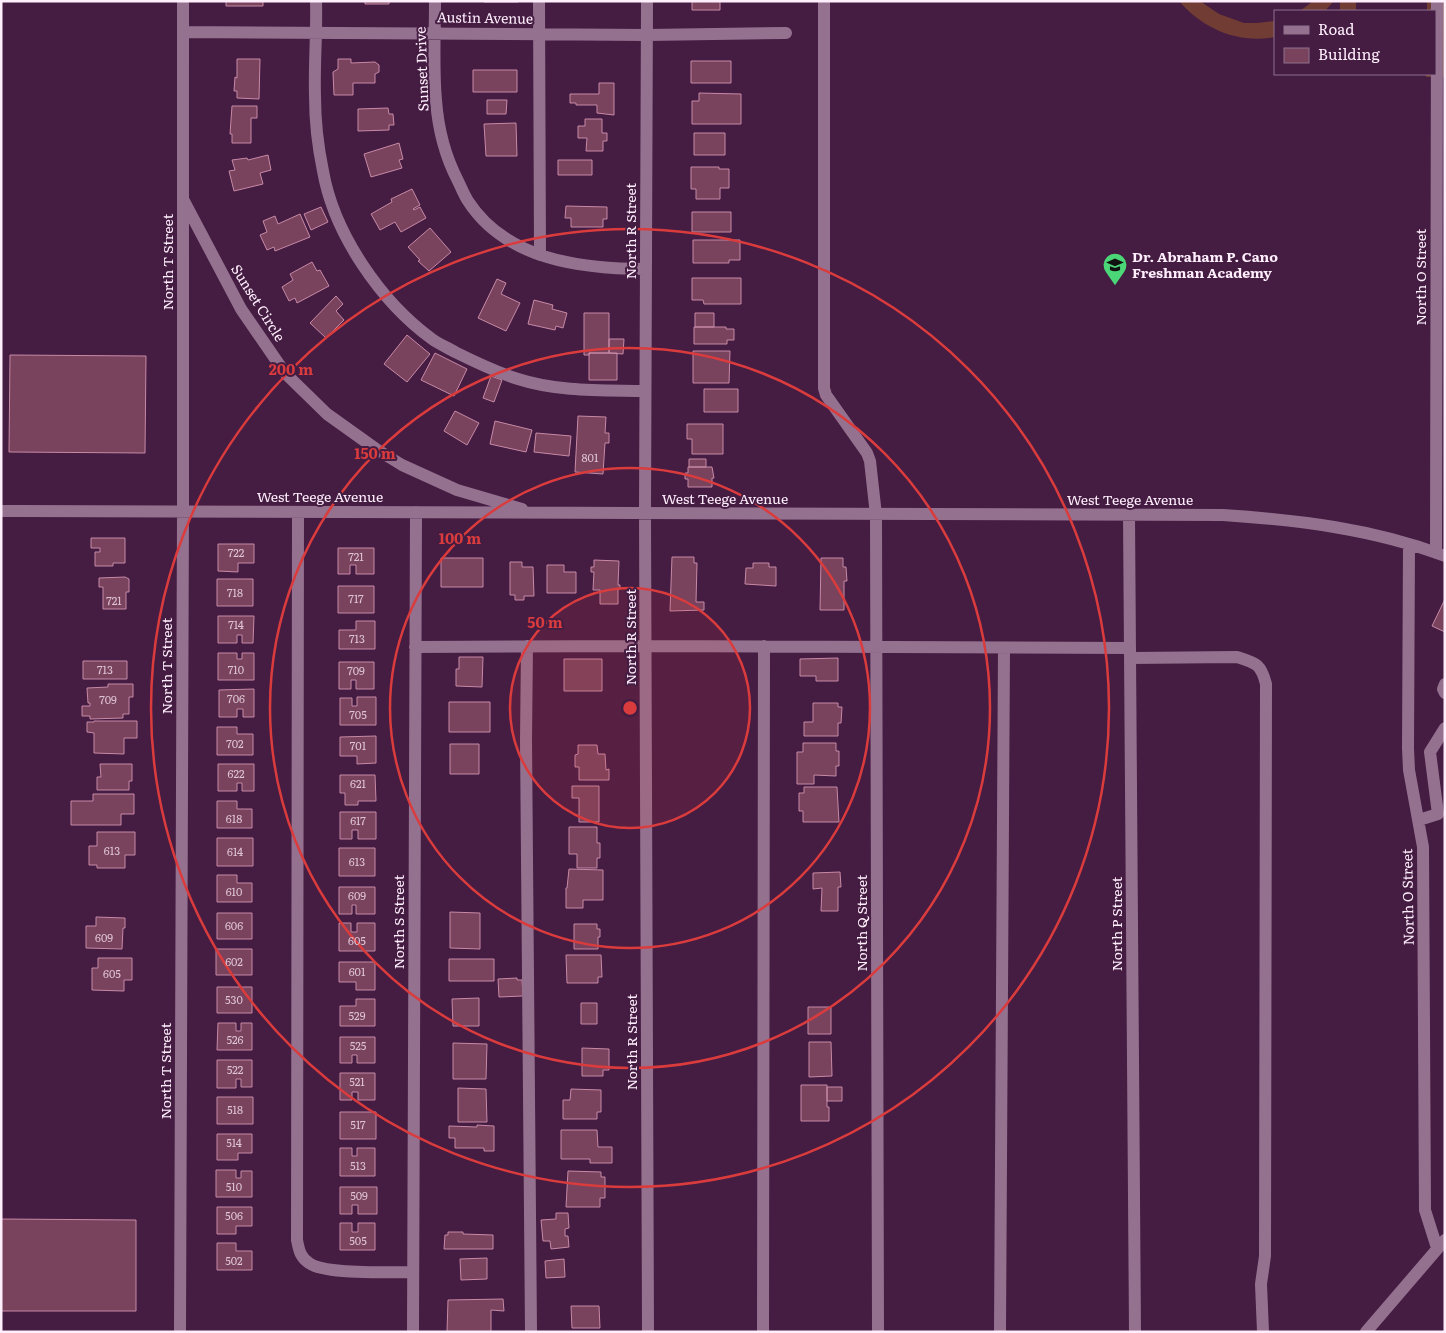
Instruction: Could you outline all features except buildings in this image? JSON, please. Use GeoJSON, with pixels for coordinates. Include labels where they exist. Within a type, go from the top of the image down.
{"type":"FeatureCollection","features":[{"type":"Feature","properties":{"kind":"street","name":"North T Street"},"geometry":{"type":"LineString","coordinates":[[180,1332],[183,1]]}},
{"type":"Feature","properties":{"kind":"street"},"geometry":{"type":"LineString","coordinates":[[316,1],[317,33],[314,95],[323,172],[333,210],[372,279],[399,312],[433,340],[477,362],[518,379],[565,388],[645,391]]}},
{"type":"Feature","properties":{"kind":"street","name":"Sunset Drive"},"geometry":{"type":"LineString","coordinates":[[435,1],[436,101],[449,163],[469,202],[498,232],[514,243],[540,255],[585,267],[645,269]]}},
{"type":"Feature","properties":{"kind":"street"},"geometry":{"type":"LineString","coordinates":[[539,1],[540,255]]}},
{"type":"Feature","properties":{"kind":"street","name":"North R Street"},"geometry":{"type":"LineString","coordinates":[[647,1],[645,514],[648,1332]]}},
{"type":"Feature","properties":{"kind":"street","name":"North Q Street"},"geometry":{"type":"LineString","coordinates":[[824,1],[824,388],[826,395],[870,461],[876,515],[878,1332]]}},
{"type":"Feature","properties":{"kind":"street","name":"North O Street"},"geometry":{"type":"LineString","coordinates":[[1437,1],[1441,30],[1440,555]]}},
{"type":"Feature","properties":{"kind":"street","name":"Austin Avenue"},"geometry":{"type":"LineString","coordinates":[[183,32],[647,35],[786,33]]}},
{"type":"Feature","properties":{"kind":"street","name":"Sunset Circle"},"geometry":{"type":"LineString","coordinates":[[183,198],[241,310],[285,373],[328,414],[376,449],[402,465],[457,490],[539,514]]}},
{"type":"Feature","properties":{"kind":"street","name":"West Teege Avenue"},"geometry":{"type":"LineString","coordinates":[[1,512],[1222,515],[1284,519],[1343,528],[1440,555]]}},
{"type":"Feature","properties":{"kind":"street"},"geometry":{"type":"LineString","coordinates":[[298,512],[297,1240],[300,1254],[310,1264],[320,1268],[413,1272]]}},
{"type":"Feature","properties":{"kind":"street","name":"North S Street"},"geometry":{"type":"LineString","coordinates":[[413,1332],[416,512]]}},
{"type":"Feature","properties":{"kind":"street","name":"North P Street"},"geometry":{"type":"LineString","coordinates":[[1129,516],[1135,1332]]}},
{"type":"Feature","properties":{"kind":"street","name":"North O Street"},"geometry":{"type":"LineString","coordinates":[[1409,545],[1409,770],[1423,847],[1425,1210],[1441,1244]]}},
{"type":"Feature","properties":{"kind":"street"},"geometry":{"type":"LineString","coordinates":[[527,646],[526,740],[531,1332]]}},
{"type":"Feature","properties":{"kind":"street"},"geometry":{"type":"LineString","coordinates":[[415,647],[764,646],[1004,648],[1237,657],[1252,662],[1263,671],[1266,684],[1265,1256],[1261,1284],[1263,1332]]}},
{"type":"Feature","properties":{"kind":"street"},"geometry":{"type":"LineString","coordinates":[[763,1332],[764,646]]}},
{"type":"Feature","properties":{"kind":"street"},"geometry":{"type":"LineString","coordinates":[[1000,1332],[1004,648]]}},
{"type":"Feature","properties":{"kind":"street"},"geometry":{"type":"LineString","coordinates":[[1445,684],[1445,692]]}},
{"type":"Feature","properties":{"kind":"street"},"geometry":{"type":"LineString","coordinates":[[1419,820],[1438,814],[1430,752],[1445,728]]}},
{"type":"Feature","properties":{"kind":"street"},"geometry":{"type":"LineString","coordinates":[[1366,1332],[1441,1244]]}},
{"type":"Feature","properties":{"kind":"shaded area"},"geometry":{"type":"Polygon","coordinates":[[[1179,1],[1200,1],[1219,14],[1244,23],[1274,21],[1274,37],[1261,39],[1235,36],[1210,27],[1188,11],[1179,1]]]}},
{"type":"Feature","properties":{"kind":"shaded area"},"geometry":{"type":"Polygon","coordinates":[[[1313,1],[1334,1],[1326,10],[1301,10],[1313,1]]]}},
{"type":"Feature","properties":{"kind":"shaded area"},"geometry":{"type":"Polygon","coordinates":[[[1340,1],[1356,1],[1356,10],[1340,10],[1340,1]]]}},
{"type":"Feature","properties":{"kind":"shaded area"},"geometry":{"type":"Polygon","coordinates":[[[1427,1],[1445,1],[1445,77],[1426,77],[1426,75],[1436,75],[1436,10],[1427,10],[1427,1]]]}},
{"type":"Feature","properties":{"kind":"place","name":"Dr. Abraham P. Cano Freshman Academy"},"geometry":{"type":"Point","coordinates":[1115,286]}}]}
